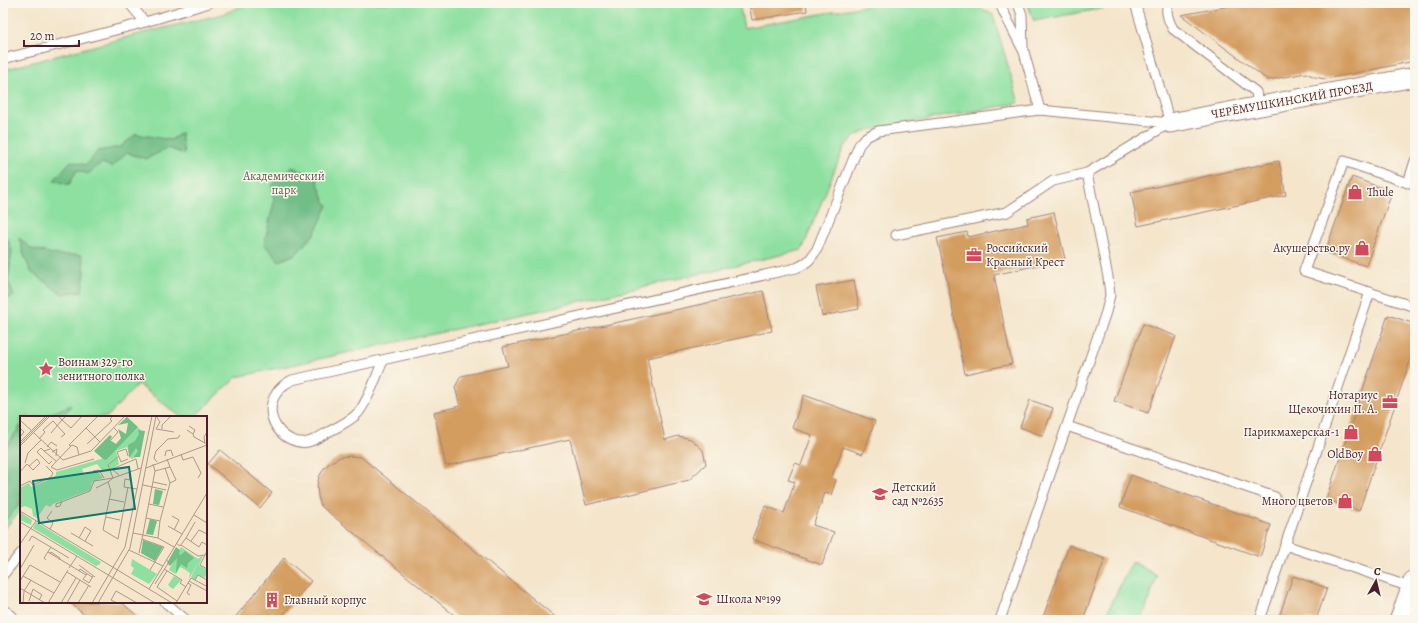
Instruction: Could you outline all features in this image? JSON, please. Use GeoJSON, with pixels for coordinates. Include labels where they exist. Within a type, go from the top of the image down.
{"type":"FeatureCollection","features":[{"type":"Feature","properties":{"kind":"main road"},"geometry":{"type":"LineString","coordinates":[[1401,620],[1414,584]]}},
{"type":"Feature","properties":{"kind":"main road"},"geometry":{"type":"LineString","coordinates":[[3,617],[7,620]]}},
{"type":"Feature","properties":{"kind":"street","name":"ЧЕРЁМУШКИНСКИЙ ПРОЕЗД"},"geometry":{"type":"LineString","coordinates":[[1170,123],[1257,99],[1415,77]]}},
{"type":"Feature","properties":{"kind":"lane"},"geometry":{"type":"LineString","coordinates":[[128,3],[144,22]]}},
{"type":"Feature","properties":{"kind":"lane"},"geometry":{"type":"LineString","coordinates":[[3,59],[144,22],[209,3]]}},
{"type":"Feature","properties":{"kind":"lane"},"geometry":{"type":"LineString","coordinates":[[1000,3],[1024,52],[1040,110]]}},
{"type":"Feature","properties":{"kind":"lane"},"geometry":{"type":"LineString","coordinates":[[1018,3],[1022,15],[1024,52]]}},
{"type":"Feature","properties":{"kind":"lane"},"geometry":{"type":"LineString","coordinates":[[1135,3],[1170,123]]}},
{"type":"Feature","properties":{"kind":"lane"},"geometry":{"type":"LineString","coordinates":[[1168,3],[1168,19],[1173,29],[1257,99]]}},
{"type":"Feature","properties":{"kind":"lane"},"geometry":{"type":"LineString","coordinates":[[383,361],[358,412],[343,425],[308,442],[292,440],[280,432],[273,423],[271,407],[275,395],[282,386],[292,380],[796,268],[806,264],[812,258],[817,249],[858,145],[866,137],[878,131],[1040,110],[1170,123]]}},
{"type":"Feature","properties":{"kind":"lane"},"geometry":{"type":"LineString","coordinates":[[896,235],[1007,212],[1054,181],[1087,173],[1170,123]]}},
{"type":"Feature","properties":{"kind":"lane"},"geometry":{"type":"LineString","coordinates":[[1415,161],[1408,182],[1344,161],[1304,270],[1415,307]]}},
{"type":"Feature","properties":{"kind":"lane"},"geometry":{"type":"LineString","coordinates":[[1000,620],[1106,312],[1110,295],[1108,276],[1087,173]]}},
{"type":"Feature","properties":{"kind":"lane"},"geometry":{"type":"LineString","coordinates":[[1260,620],[1370,292]]}},
{"type":"Feature","properties":{"kind":"lane"},"geometry":{"type":"LineString","coordinates":[[1066,426],[1275,497]]}},
{"type":"Feature","properties":{"kind":"lane"},"geometry":{"type":"LineString","coordinates":[[1285,545],[1414,584]]}},
{"type":"Feature","properties":{"kind":"lane"},"geometry":{"type":"LineString","coordinates":[[3,576],[20,554]]}},
{"type":"Feature","properties":{"kind":"lane"},"geometry":{"type":"LineString","coordinates":[[166,603],[186,620]]}},
{"type":"Feature","properties":{"kind":"green space","name":"Академический парк"},"geometry":{"type":"Polygon","coordinates":[[[249,3],[739,3],[744,28],[881,3],[972,3],[993,15],[1019,103],[868,130],[854,137],[844,147],[802,250],[538,311],[237,377],[195,416],[180,416],[138,384],[108,416],[20,416],[20,511],[3,530],[3,70],[143,33],[223,14],[249,3]]]}},
{"type":"Feature","properties":{"kind":"green space"},"geometry":{"type":"Polygon","coordinates":[[[1027,3],[1132,3],[1034,21],[1027,3]]]}},
{"type":"Feature","properties":{"kind":"green space"},"geometry":{"type":"Polygon","coordinates":[[[181,133],[184,154],[168,148],[146,159],[127,153],[112,167],[102,163],[88,174],[77,170],[69,185],[54,180],[71,161],[86,165],[98,151],[120,147],[136,134],[171,140],[181,133]]]}},
{"type":"Feature","properties":{"kind":"green space"},"geometry":{"type":"Polygon","coordinates":[[[292,167],[316,177],[324,200],[328,205],[315,233],[296,254],[279,261],[264,244],[274,202],[272,185],[292,167]]]}},
{"type":"Feature","properties":{"kind":"green space"},"geometry":{"type":"Polygon","coordinates":[[[19,238],[32,249],[58,255],[82,255],[85,272],[82,291],[62,294],[31,272],[19,238]]]}},
{"type":"Feature","properties":{"kind":"green space"},"geometry":{"type":"Polygon","coordinates":[[[8,239],[12,251],[8,281],[14,296],[3,300],[3,241],[8,239]]]}},
{"type":"Feature","properties":{"kind":"green space"},"geometry":{"type":"Polygon","coordinates":[[[71,405],[64,416],[44,416],[71,405]]]}},
{"type":"Feature","properties":{"kind":"green space"},"geometry":{"type":"Polygon","coordinates":[[[20,426],[20,504],[3,523],[3,451],[20,426]]]}},
{"type":"Feature","properties":{"kind":"green space"},"geometry":{"type":"Polygon","coordinates":[[[1132,561],[1157,576],[1142,620],[1104,619],[1132,561]]]}},
{"type":"Feature","properties":{"kind":"building"},"geometry":{"type":"Polygon","coordinates":[[[749,3],[806,3],[807,11],[752,20],[749,3]]]}},
{"type":"Feature","properties":{"kind":"building"},"geometry":{"type":"Polygon","coordinates":[[[1246,3],[1415,3],[1415,61],[1325,79],[1306,73],[1268,80],[1181,15],[1246,3]]]}},
{"type":"Feature","properties":{"kind":"building"},"geometry":{"type":"Polygon","coordinates":[[[1279,161],[1286,195],[1138,226],[1131,192],[1279,161]]]}},
{"type":"Feature","properties":{"kind":"building"},"geometry":{"type":"Polygon","coordinates":[[[1352,177],[1392,192],[1366,266],[1325,252],[1352,177]]]}},
{"type":"Feature","properties":{"kind":"building"},"geometry":{"type":"Polygon","coordinates":[[[1054,212],[1065,259],[994,275],[1012,364],[965,374],[948,285],[937,238],[967,232],[968,237],[1028,224],[1027,218],[1054,212]]]}},
{"type":"Feature","properties":{"kind":"building"},"geometry":{"type":"Polygon","coordinates":[[[854,280],[859,309],[822,316],[816,287],[854,280]]]}},
{"type":"Feature","properties":{"kind":"building"},"geometry":{"type":"Polygon","coordinates":[[[763,291],[772,331],[647,358],[665,440],[678,436],[691,439],[703,450],[706,464],[689,480],[586,505],[570,439],[446,466],[434,412],[460,406],[455,387],[461,376],[508,366],[503,347],[763,291]]]}},
{"type":"Feature","properties":{"kind":"building"},"geometry":{"type":"Polygon","coordinates":[[[1388,315],[1415,324],[1415,346],[1359,511],[1326,499],[1388,315]]]}},
{"type":"Feature","properties":{"kind":"building"},"geometry":{"type":"Polygon","coordinates":[[[1143,324],[1176,336],[1148,413],[1114,401],[1143,324]]]}},
{"type":"Feature","properties":{"kind":"building"},"geometry":{"type":"Polygon","coordinates":[[[804,395],[875,421],[863,454],[843,447],[831,478],[836,480],[831,495],[825,493],[813,525],[834,532],[822,565],[752,539],[765,506],[784,513],[795,482],[788,480],[795,463],[801,465],[812,435],[792,428],[804,395]]]}},
{"type":"Feature","properties":{"kind":"building"},"geometry":{"type":"Polygon","coordinates":[[[1030,400],[1053,408],[1043,436],[1020,427],[1030,400]]]}},
{"type":"Feature","properties":{"kind":"building"},"geometry":{"type":"Polygon","coordinates":[[[220,450],[272,493],[260,508],[208,464],[220,450]]]}},
{"type":"Feature","properties":{"kind":"building"},"geometry":{"type":"Polygon","coordinates":[[[340,457],[361,457],[559,620],[460,620],[321,506],[317,486],[319,477],[324,468],[340,457]]]}},
{"type":"Feature","properties":{"kind":"building"},"geometry":{"type":"Polygon","coordinates":[[[1131,475],[1271,525],[1260,557],[1120,507],[1131,475]]]}},
{"type":"Feature","properties":{"kind":"building"},"geometry":{"type":"Polygon","coordinates":[[[1069,545],[1105,559],[1083,620],[1042,620],[1069,545]]]}},
{"type":"Feature","properties":{"kind":"building","name":"Главный корпус"},"geometry":{"type":"Polygon","coordinates":[[[284,558],[311,581],[279,620],[233,620],[284,558]]]}},
{"type":"Feature","properties":{"kind":"building"},"geometry":{"type":"Polygon","coordinates":[[[1293,576],[1327,588],[1316,620],[1278,620],[1293,576]]]}},
{"type":"Feature","properties":{"kind":"building"},"geometry":{"type":"Polygon","coordinates":[[[70,603],[122,603],[142,620],[91,620],[70,603]]]}},
{"type":"Feature","properties":{"kind":"place","name":"Thule"},"geometry":{"type":"Point","coordinates":[1355,192]}},
{"type":"Feature","properties":{"kind":"place","name":"Акушерство.ру"},"geometry":{"type":"Point","coordinates":[1362,248]}},
{"type":"Feature","properties":{"kind":"place","name":"Российский Красный Крест"},"geometry":{"type":"Point","coordinates":[974,255]}},
{"type":"Feature","properties":{"kind":"place","name":"Воинам 329-го зенитного полка"},"geometry":{"type":"Point","coordinates":[46,369]}},
{"type":"Feature","properties":{"kind":"place","name":"Нотариус Щекочихин П. А."},"geometry":{"type":"Point","coordinates":[1390,402]}},
{"type":"Feature","properties":{"kind":"place","name":"Парикмахерская-1"},"geometry":{"type":"Point","coordinates":[1351,432]}},
{"type":"Feature","properties":{"kind":"place","name":"OldBoy"},"geometry":{"type":"Point","coordinates":[1375,454]}},
{"type":"Feature","properties":{"kind":"place","name":"Детский сад №2635"},"geometry":{"type":"Point","coordinates":[880,494]}},
{"type":"Feature","properties":{"kind":"place","name":"Много цветов"},"geometry":{"type":"Point","coordinates":[1345,501]}},
{"type":"Feature","properties":{"kind":"place","name":"Школа №199"},"geometry":{"type":"Point","coordinates":[704,599]}},
{"type":"Feature","properties":{"kind":"place","name":"Главный корпус"},"geometry":{"type":"Point","coordinates":[272,600]}}]}
